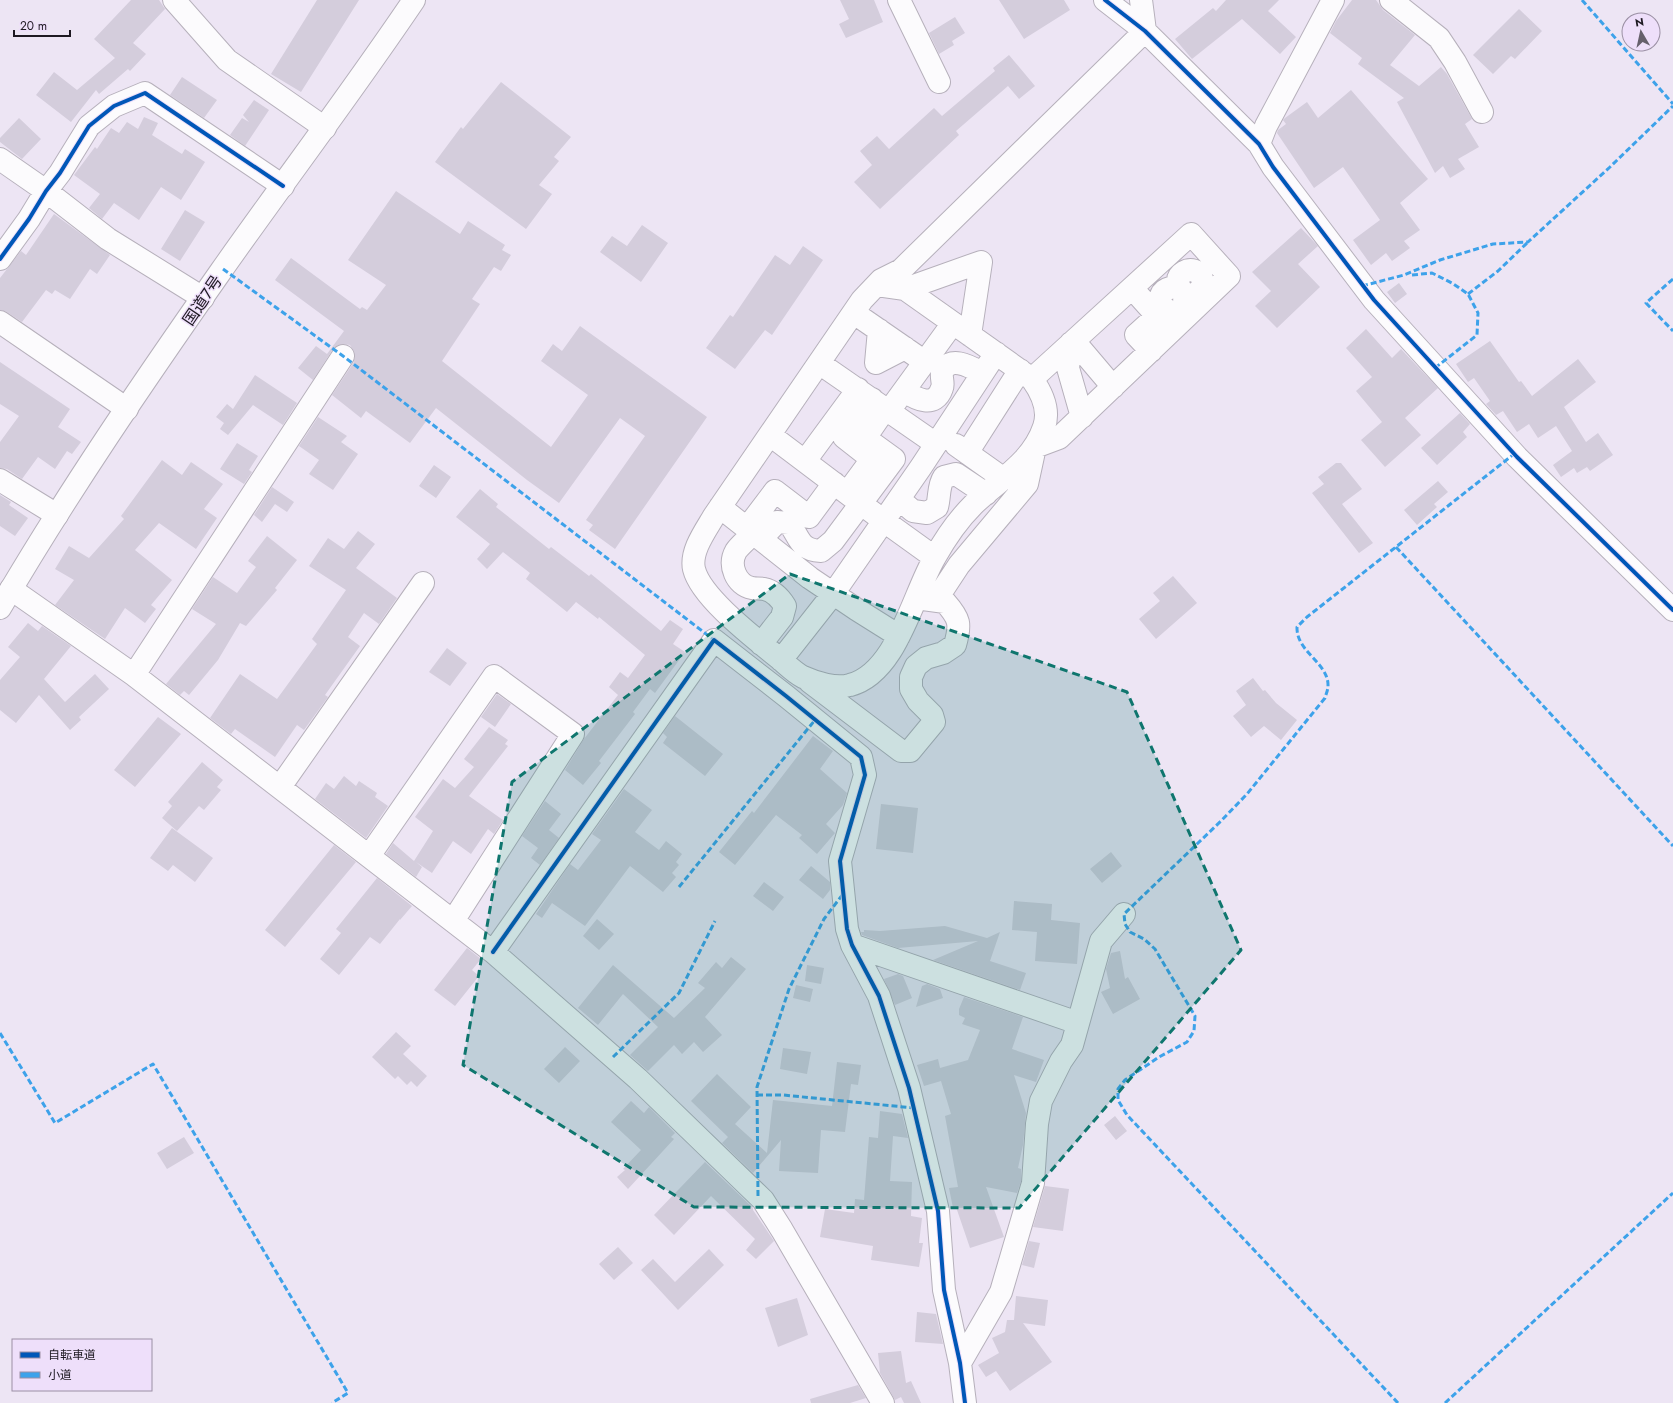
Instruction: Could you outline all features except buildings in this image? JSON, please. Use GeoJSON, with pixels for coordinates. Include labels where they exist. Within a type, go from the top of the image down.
{"type":"FeatureCollection","features":[{"type":"Feature","properties":{"kind":"main road"},"geometry":{"type":"LineString","coordinates":[[174,0],[227,60],[325,128]]}},
{"type":"Feature","properties":{"kind":"main road","name":"国道7号"},"geometry":{"type":"LineString","coordinates":[[0,608],[57,515],[127,409],[203,298],[325,128],[414,0]]}},
{"type":"Feature","properties":{"kind":"main road"},"geometry":{"type":"LineString","coordinates":[[899,0],[939,82]]}},
{"type":"Feature","properties":{"kind":"main road"},"geometry":{"type":"LineString","coordinates":[[1105,0],[1145,31],[1259,144],[1273,167],[1374,300],[1517,457],[1673,610]]}},
{"type":"Feature","properties":{"kind":"main road"},"geometry":{"type":"LineString","coordinates":[[1141,0],[1145,31]]}},
{"type":"Feature","properties":{"kind":"main road"},"geometry":{"type":"LineString","coordinates":[[1259,144],[1266,126],[1333,0]]}},
{"type":"Feature","properties":{"kind":"main road"},"geometry":{"type":"LineString","coordinates":[[1390,0],[1439,38],[1455,62],[1482,112]]}},
{"type":"Feature","properties":{"kind":"main road"},"geometry":{"type":"LineString","coordinates":[[926,599],[945,602],[956,614],[959,629],[955,645],[943,653],[926,658],[916,666],[911,677],[911,689],[918,702],[932,715],[934,722],[910,751],[901,751],[802,677],[737,624],[704,590],[694,568],[696,548],[720,507],[862,300],[882,280],[901,270],[1145,31]]}},
{"type":"Feature","properties":{"kind":"main road"},"geometry":{"type":"LineString","coordinates":[[0,259],[60,173],[89,126],[114,106],[145,93],[283,186]]}},
{"type":"Feature","properties":{"kind":"main road"},"geometry":{"type":"LineString","coordinates":[[0,159],[46,191],[108,239],[203,298]]}},
{"type":"Feature","properties":{"kind":"main road"},"geometry":{"type":"LineString","coordinates":[[967,453],[1026,375],[1072,342],[1191,234],[1208,267]]}},
{"type":"Feature","properties":{"kind":"main road"},"geometry":{"type":"LineString","coordinates":[[876,285],[905,289],[981,262],[970,335]]}},
{"type":"Feature","properties":{"kind":"main road"},"geometry":{"type":"LineString","coordinates":[[926,599],[934,558],[956,525],[973,505],[1014,471],[1035,447],[1059,438],[1230,276],[1208,267],[1183,272],[1178,279],[1176,291],[1148,273]]}},
{"type":"Feature","properties":{"kind":"main road"},"geometry":{"type":"LineString","coordinates":[[1132,288],[1157,316],[1136,335],[1151,351]]}},
{"type":"Feature","properties":{"kind":"main road"},"geometry":{"type":"LineString","coordinates":[[802,677],[830,685],[850,685],[872,674],[887,657],[926,599],[959,565],[1027,484],[1035,447],[1045,426],[1045,406],[1040,391],[1026,375],[905,289]]}},
{"type":"Feature","properties":{"kind":"main road"},"geometry":{"type":"LineString","coordinates":[[854,313],[925,362]]}},
{"type":"Feature","properties":{"kind":"main road"},"geometry":{"type":"LineString","coordinates":[[0,322],[127,409]]}},
{"type":"Feature","properties":{"kind":"main road"},"geometry":{"type":"LineString","coordinates":[[805,461],[876,402],[904,391],[952,323]]}},
{"type":"Feature","properties":{"kind":"main road"},"geometry":{"type":"LineString","coordinates":[[1072,342],[1113,387]]}},
{"type":"Feature","properties":{"kind":"main road"},"geometry":{"type":"LineString","coordinates":[[1072,342],[1068,368],[1082,416]]}},
{"type":"Feature","properties":{"kind":"main road"},"geometry":{"type":"LineString","coordinates":[[781,660],[833,594],[939,440],[996,353]]}},
{"type":"Feature","properties":{"kind":"main road"},"geometry":{"type":"LineString","coordinates":[[134,674],[343,356]]}},
{"type":"Feature","properties":{"kind":"main road"},"geometry":{"type":"LineString","coordinates":[[904,391],[917,399],[927,402],[936,398],[942,388],[942,373],[947,367],[956,362],[966,364],[982,373]]}},
{"type":"Feature","properties":{"kind":"main road"},"geometry":{"type":"LineString","coordinates":[[819,363],[876,402],[939,440],[967,453],[1004,479]]}},
{"type":"Feature","properties":{"kind":"main road"},"geometry":{"type":"LineString","coordinates":[[754,533],[777,522],[789,523],[796,532],[800,543],[811,551],[821,551],[833,540],[847,494],[872,459],[844,437],[876,402]]}},
{"type":"Feature","properties":{"kind":"main road"},"geometry":{"type":"LineString","coordinates":[[770,435],[934,558]]}},
{"type":"Feature","properties":{"kind":"main road"},"geometry":{"type":"LineString","coordinates":[[899,499],[913,511],[927,513],[937,507],[940,497],[939,484],[944,477],[956,474],[986,494]]}},
{"type":"Feature","properties":{"kind":"main road"},"geometry":{"type":"LineString","coordinates":[[0,480],[57,515]]}},
{"type":"Feature","properties":{"kind":"main road"},"geometry":{"type":"LineString","coordinates":[[761,644],[782,617],[785,606],[778,595],[766,589],[751,588],[741,583],[735,574],[733,562],[736,551],[754,533],[775,491],[809,517],[847,494]]}},
{"type":"Feature","properties":{"kind":"main road"},"geometry":{"type":"LineString","coordinates":[[720,507],[833,594],[900,636]]}},
{"type":"Feature","properties":{"kind":"main road"},"geometry":{"type":"LineString","coordinates":[[280,787],[423,583]]}},
{"type":"Feature","properties":{"kind":"main road"},"geometry":{"type":"LineString","coordinates":[[11,589],[134,674],[493,952],[638,1079],[762,1200],[782,1230],[883,1403]]}},
{"type":"Feature","properties":{"kind":"main road"},"geometry":{"type":"LineString","coordinates":[[493,952],[714,640],[861,757],[865,775],[840,860],[845,911],[852,945],[879,996],[909,1088],[938,1211],[944,1290],[960,1363],[965,1403]]}},
{"type":"Feature","properties":{"kind":"main road"},"geometry":{"type":"LineString","coordinates":[[369,856],[494,676],[573,734],[453,921]]}},
{"type":"Feature","properties":{"kind":"main road"},"geometry":{"type":"LineString","coordinates":[[960,1363],[1001,1292],[1033,1183],[1041,1101],[1061,1061],[1072,1045],[1101,941],[1124,914]]}},
{"type":"Feature","properties":{"kind":"main road"},"geometry":{"type":"LineString","coordinates":[[852,945],[1078,1022]]}},
{"type":"Feature","properties":{"kind":"highlighted area"},"geometry":{"type":"Polygon","coordinates":[[[790,574],[1127,692],[1241,950],[1019,1208],[694,1207],[463,1065],[512,782],[790,574]]]}},
{"type":"Feature","properties":{"kind":"marked path"},"geometry":{"type":"LineString","coordinates":[[1582,0],[1673,104]]}},
{"type":"Feature","properties":{"kind":"marked path"},"geometry":{"type":"LineString","coordinates":[[1362,286],[1404,275],[1440,260],[1493,244],[1528,242],[1610,167],[1673,106]]}},
{"type":"Feature","properties":{"kind":"marked path"},"geometry":{"type":"LineString","coordinates":[[1468,294],[1498,271],[1528,242]]}},
{"type":"Feature","properties":{"kind":"marked path"},"geometry":{"type":"LineString","coordinates":[[223,269],[343,356],[714,640]]}},
{"type":"Feature","properties":{"kind":"marked path"},"geometry":{"type":"LineString","coordinates":[[1412,275],[1432,273],[1452,283],[1468,294],[1478,313],[1477,335],[1435,368]]}},
{"type":"Feature","properties":{"kind":"marked path"},"geometry":{"type":"LineString","coordinates":[[1673,279],[1646,303],[1673,331]]}},
{"type":"Feature","properties":{"kind":"marked path"},"geometry":{"type":"LineString","coordinates":[[1398,1403],[1127,1115],[1118,1100],[1118,1089],[1125,1080],[1159,1057],[1187,1042],[1194,1031],[1195,1016],[1155,949],[1144,939],[1130,932],[1125,924],[1124,914],[1247,794],[1325,698],[1328,688],[1327,678],[1302,644],[1298,636],[1297,627],[1307,617],[1514,454]]}},
{"type":"Feature","properties":{"kind":"marked path"},"geometry":{"type":"LineString","coordinates":[[1396,547],[1673,846]]}},
{"type":"Feature","properties":{"kind":"marked path"},"geometry":{"type":"LineString","coordinates":[[679,887],[815,720]]}},
{"type":"Feature","properties":{"kind":"marked path"},"geometry":{"type":"LineString","coordinates":[[758,1196],[757,1087],[789,989],[824,919],[843,894]]}},
{"type":"Feature","properties":{"kind":"marked path"},"geometry":{"type":"LineString","coordinates":[[613,1057],[679,993],[715,921]]}},
{"type":"Feature","properties":{"kind":"marked path"},"geometry":{"type":"LineString","coordinates":[[0,1033],[55,1123],[153,1064],[348,1393],[332,1403]]}},
{"type":"Feature","properties":{"kind":"marked path"},"geometry":{"type":"LineString","coordinates":[[757,1095],[783,1095],[914,1108]]}},
{"type":"Feature","properties":{"kind":"marked path"},"geometry":{"type":"LineString","coordinates":[[1445,1403],[1673,1193]]}},
{"type":"Feature","properties":{"kind":"cycle path"},"geometry":{"type":"LineString","coordinates":[[1105,0],[1145,31],[1259,144],[1273,167],[1374,300],[1517,457],[1673,610]]}},
{"type":"Feature","properties":{"kind":"cycle path"},"geometry":{"type":"LineString","coordinates":[[0,259],[60,173],[89,126],[114,106],[145,93],[283,186]]}},
{"type":"Feature","properties":{"kind":"cycle path"},"geometry":{"type":"LineString","coordinates":[[493,952],[714,640],[861,757],[865,775],[840,861],[847,929],[852,945],[879,996],[909,1088],[938,1211],[944,1290],[960,1363],[965,1403]]}}]}
